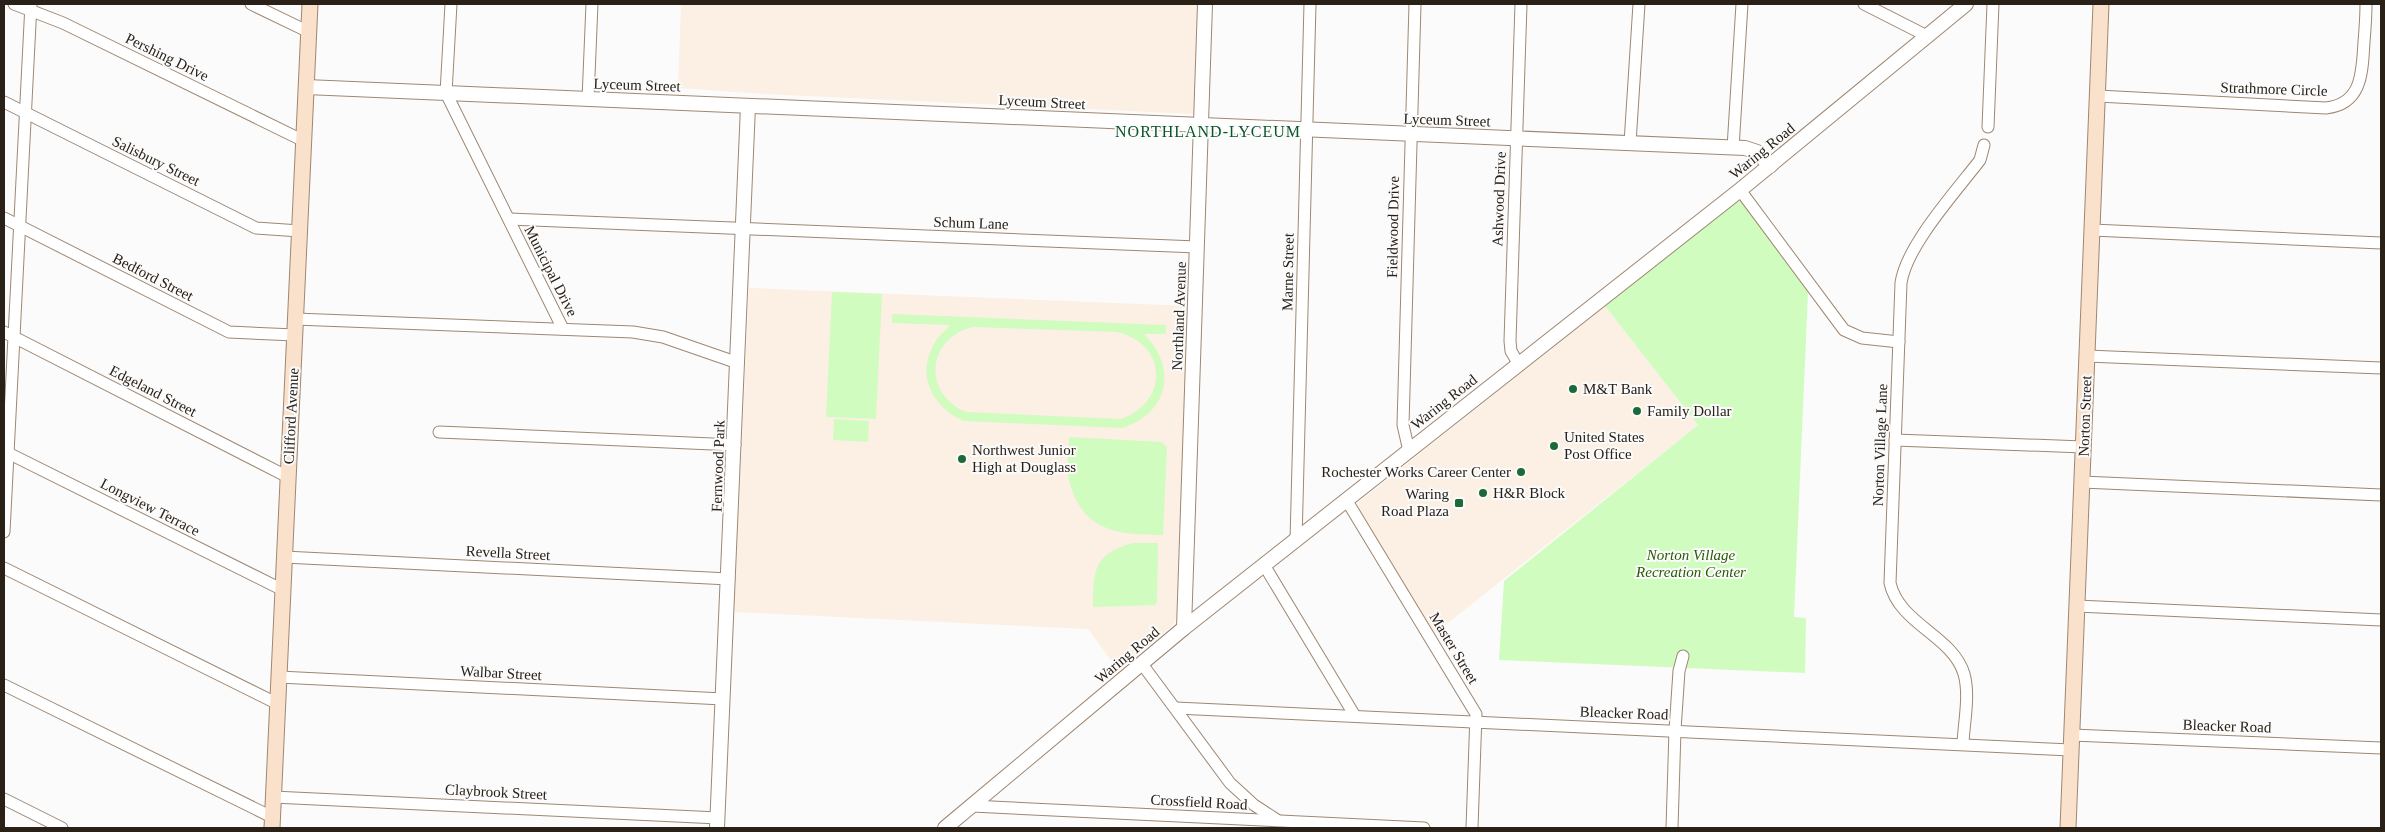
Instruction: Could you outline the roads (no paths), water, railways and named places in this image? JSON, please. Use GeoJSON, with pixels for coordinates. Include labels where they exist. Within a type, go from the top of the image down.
{"type":"FeatureCollection","features":[{"type":"Feature","properties":{"kind":"main road","name":"Clifford Avenue"},"geometry":{"type":"LineString","coordinates":[[272,823],[310,4]]}},
{"type":"Feature","properties":{"kind":"main road","name":"Norton Street"},"geometry":{"type":"LineString","coordinates":[[2068,828],[2101,4]]}},
{"type":"Feature","properties":{"kind":"street","name":"Pershing Drive"},"geometry":{"type":"LineString","coordinates":[[14,4],[31,7],[304,141]]}},
{"type":"Feature","properties":{"kind":"street"},"geometry":{"type":"LineString","coordinates":[[251,4],[309,32]]}},
{"type":"Feature","properties":{"kind":"street"},"geometry":{"type":"LineString","coordinates":[[446,93],[451,4]]}},
{"type":"Feature","properties":{"kind":"street"},"geometry":{"type":"LineString","coordinates":[[588,99],[592,4]]}},
{"type":"Feature","properties":{"kind":"street","name":"Northland Avenue"},"geometry":{"type":"LineString","coordinates":[[1184,628],[1205,4]]}},
{"type":"Feature","properties":{"kind":"street","name":"Marne Street"},"geometry":{"type":"LineString","coordinates":[[1296,541],[1310,4]]}},
{"type":"Feature","properties":{"kind":"street","name":"Fieldwood Drive"},"geometry":{"type":"LineString","coordinates":[[1409,451],[1403,425],[1415,4]]}},
{"type":"Feature","properties":{"kind":"street","name":"Ashwood Drive"},"geometry":{"type":"LineString","coordinates":[[1518,364],[1511,351],[1510,341],[1521,4]]}},
{"type":"Feature","properties":{"kind":"street"},"geometry":{"type":"LineString","coordinates":[[1630,143],[1639,4]]}},
{"type":"Feature","properties":{"kind":"street"},"geometry":{"type":"LineString","coordinates":[[1733,148],[1742,4]]}},
{"type":"Feature","properties":{"kind":"street"},"geometry":{"type":"LineString","coordinates":[[1864,4],[1926,36]]}},
{"type":"Feature","properties":{"kind":"street","name":"Waring Road"},"geometry":{"type":"LineString","coordinates":[[945,828],[1184,628],[1740,190],[1966,4]]}},
{"type":"Feature","properties":{"kind":"street"},"geometry":{"type":"LineString","coordinates":[[1988,127],[1993,4]]}},
{"type":"Feature","properties":{"kind":"street","name":"Strathmore Circle"},"geometry":{"type":"LineString","coordinates":[[2098,96],[2326,108],[2339,105],[2354,93],[2361,79],[2366,4]]}},
{"type":"Feature","properties":{"kind":"street"},"geometry":{"type":"LineString","coordinates":[[4,532],[8,334],[20,226],[24,113],[31,7]]}},
{"type":"Feature","properties":{"kind":"street","name":"Lyceum Street"},"geometry":{"type":"LineString","coordinates":[[306,87],[1745,148],[1757,152],[1770,166]]}},
{"type":"Feature","properties":{"kind":"street","name":"Municipal Drive"},"geometry":{"type":"LineString","coordinates":[[446,93],[563,329],[633,332],[663,337],[738,363]]}},
{"type":"Feature","properties":{"kind":"street","name":"Salisbury Street"},"geometry":{"type":"LineString","coordinates":[[4,102],[256,228],[300,231]]}},
{"type":"Feature","properties":{"kind":"street","name":"Fernwood Park"},"geometry":{"type":"LineString","coordinates":[[717,823],[735,445],[748,106]]}},
{"type":"Feature","properties":{"kind":"street","name":"Norton Village Lane"},"geometry":{"type":"LineString","coordinates":[[1963,743],[1966,690],[1964,673],[1951,652],[1902,608],[1892,593],[1890,584],[1895,440],[1901,283],[1906,264],[1917,245],[1980,160],[1984,145]]}},
{"type":"Feature","properties":{"kind":"street"},"geometry":{"type":"LineString","coordinates":[[1740,190],[1844,330],[1862,338],[1899,342]]}},
{"type":"Feature","properties":{"kind":"street","name":"Bedford Street"},"geometry":{"type":"LineString","coordinates":[[4,218],[229,332],[294,336]]}},
{"type":"Feature","properties":{"kind":"street","name":"Schum Lane"},"geometry":{"type":"LineString","coordinates":[[509,219],[1197,247]]}},
{"type":"Feature","properties":{"kind":"street"},"geometry":{"type":"LineString","coordinates":[[2092,230],[2381,243]]}},
{"type":"Feature","properties":{"kind":"street"},"geometry":{"type":"LineString","coordinates":[[295,319],[563,329]]}},
{"type":"Feature","properties":{"kind":"street","name":"Edgeland Street"},"geometry":{"type":"LineString","coordinates":[[8,334],[288,477]]}},
{"type":"Feature","properties":{"kind":"street"},"geometry":{"type":"LineString","coordinates":[[2087,356],[2381,368]]}},
{"type":"Feature","properties":{"kind":"street"},"geometry":{"type":"LineString","coordinates":[[439,432],[735,445]]}},
{"type":"Feature","properties":{"kind":"street"},"geometry":{"type":"LineString","coordinates":[[1895,440],[2084,447]]}},
{"type":"Feature","properties":{"kind":"street","name":"Longview Terrace"},"geometry":{"type":"LineString","coordinates":[[6,452],[283,590]]}},
{"type":"Feature","properties":{"kind":"street"},"geometry":{"type":"LineString","coordinates":[[2082,482],[2381,495]]}},
{"type":"Feature","properties":{"kind":"street","name":"Master Street"},"geometry":{"type":"LineString","coordinates":[[1347,501],[1476,714],[1472,828]]}},
{"type":"Feature","properties":{"kind":"street","name":"Revella Street"},"geometry":{"type":"LineString","coordinates":[[284,557],[729,579]]}},
{"type":"Feature","properties":{"kind":"street"},"geometry":{"type":"LineString","coordinates":[[1264,565],[1355,716]]}},
{"type":"Feature","properties":{"kind":"street"},"geometry":{"type":"LineString","coordinates":[[4,568],[278,704]]}},
{"type":"Feature","properties":{"kind":"street"},"geometry":{"type":"LineString","coordinates":[[2078,606],[2381,620]]}},
{"type":"Feature","properties":{"kind":"street"},"geometry":{"type":"LineString","coordinates":[[1672,828],[1675,730],[1679,671],[1683,656]]}},
{"type":"Feature","properties":{"kind":"street"},"geometry":{"type":"LineString","coordinates":[[1142,664],[1230,783],[1254,805],[1290,828]]}},
{"type":"Feature","properties":{"kind":"street","name":"Walbar Street"},"geometry":{"type":"LineString","coordinates":[[279,677],[723,699]]}},
{"type":"Feature","properties":{"kind":"street"},"geometry":{"type":"LineString","coordinates":[[4,685],[272,823]]}},
{"type":"Feature","properties":{"kind":"street","name":"Bleacker Road"},"geometry":{"type":"LineString","coordinates":[[1176,708],[1963,743],[2072,742],[2381,748]]}},
{"type":"Feature","properties":{"kind":"street","name":"Claybrook Street"},"geometry":{"type":"LineString","coordinates":[[273,797],[717,823]]}},
{"type":"Feature","properties":{"kind":"street"},"geometry":{"type":"LineString","coordinates":[[4,799],[62,828]]}},
{"type":"Feature","properties":{"kind":"street","name":"Crossfield Road"},"geometry":{"type":"LineString","coordinates":[[972,806],[1424,828]]}},
{"type":"Feature","properties":{"kind":"place","name":"M&T Bank"},"geometry":{"type":"Point","coordinates":[1573,389]}},
{"type":"Feature","properties":{"kind":"place","name":"Family Dollar"},"geometry":{"type":"Point","coordinates":[1637,411]}},
{"type":"Feature","properties":{"kind":"place","name":"United States Post Office"},"geometry":{"type":"Point","coordinates":[1554,446]}},
{"type":"Feature","properties":{"kind":"place","name":"Northwest Junior High at Douglass"},"geometry":{"type":"Point","coordinates":[962,459]}},
{"type":"Feature","properties":{"kind":"place","name":"Rochester Works Career Center"},"geometry":{"type":"Point","coordinates":[1521,472]}},
{"type":"Feature","properties":{"kind":"place","name":"H&R Block"},"geometry":{"type":"Point","coordinates":[1483,493]}},
{"type":"Feature","properties":{"kind":"place","name":"Waring Road Plaza"},"geometry":{"type":"Point","coordinates":[1459,503]}},
{"type":"Feature","properties":{"kind":"district","name":"NORTHLAND-LYCEUM"},"geometry":{"type":"Point","coordinates":[1208,131]}},
{"type":"Feature","properties":{"kind":"park label","name":"Norton Village Recreation Center"},"geometry":{"type":"Point","coordinates":[1691,564]}}]}
